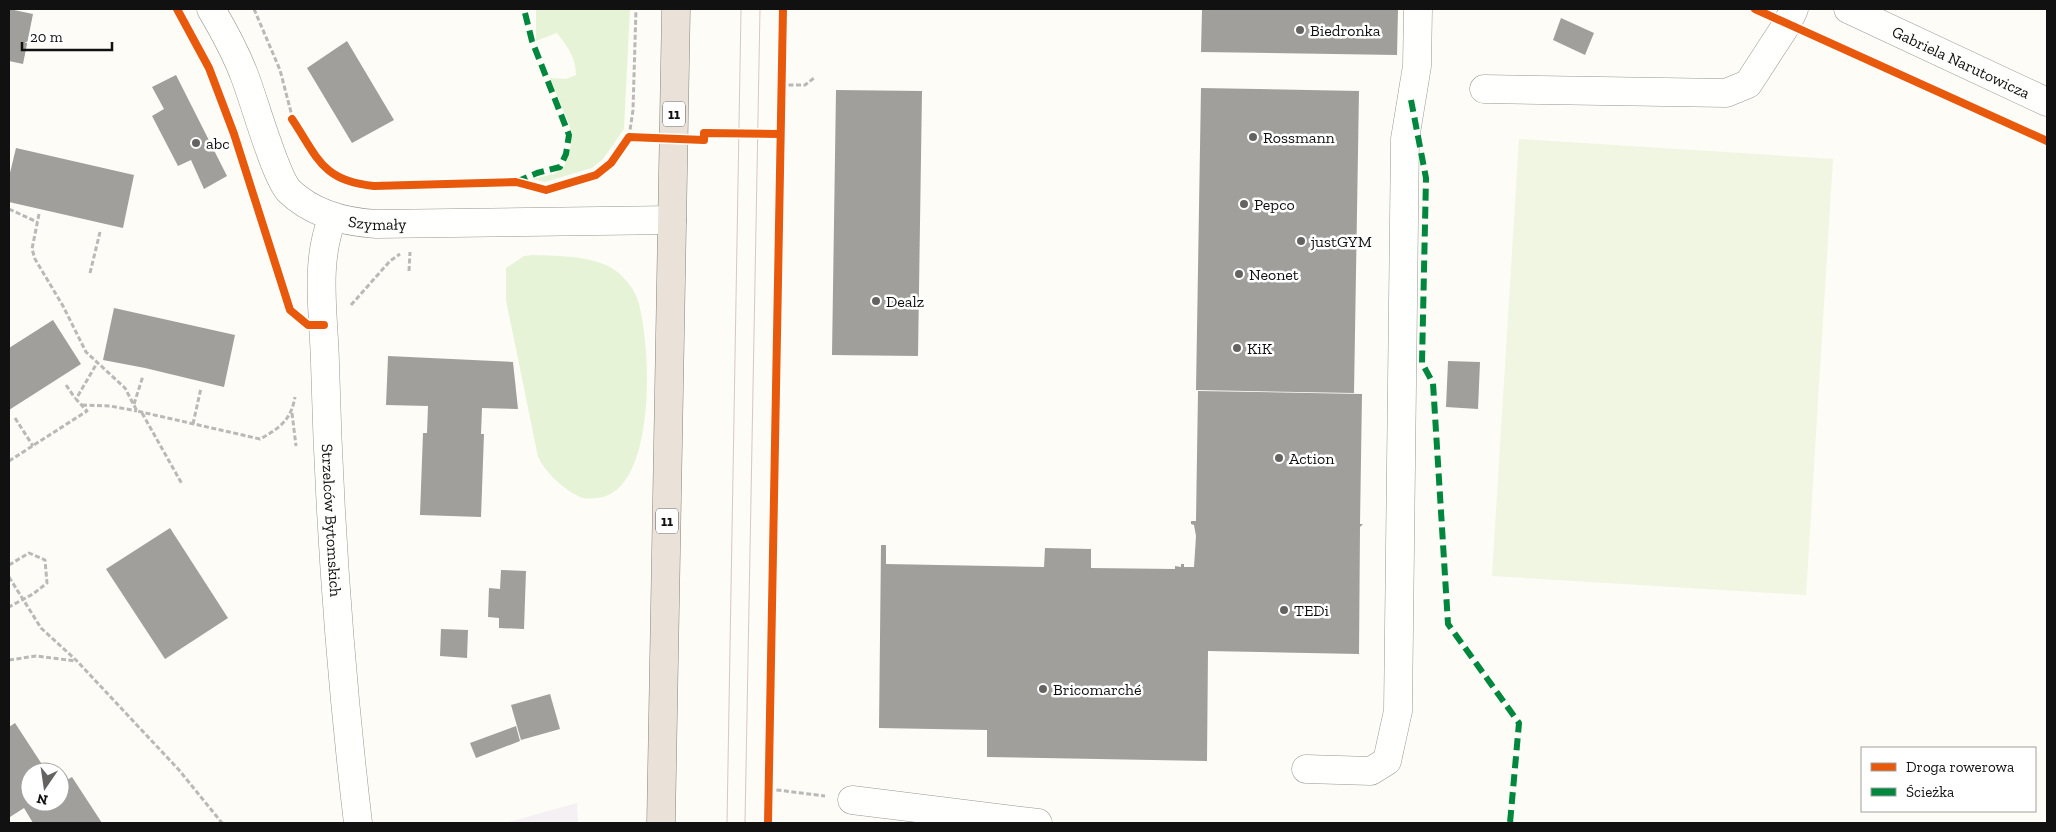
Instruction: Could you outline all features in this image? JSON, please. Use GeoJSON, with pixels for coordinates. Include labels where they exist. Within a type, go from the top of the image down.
{"type":"FeatureCollection","features":[{"type":"Feature","properties":{"kind":"highway","name":"11"},"geometry":{"type":"LineString","coordinates":[[662,823],[676,9]]}},
{"type":"Feature","properties":{"kind":"street","name":"Szymały"},"geometry":{"type":"LineString","coordinates":[[211,9],[233,47],[274,158],[288,189],[309,206],[333,217],[352,222],[376,224],[672,220]]}},
{"type":"Feature","properties":{"kind":"street"},"geometry":{"type":"LineString","coordinates":[[1306,769],[1371,771],[1387,761],[1398,711],[1404,138],[1417,66],[1418,9]]}},
{"type":"Feature","properties":{"kind":"street"},"geometry":{"type":"LineString","coordinates":[[1484,89],[1726,93],[1748,84],[1787,24],[1794,9]]}},
{"type":"Feature","properties":{"kind":"street","name":"Gabriela Narutowicza"},"geometry":{"type":"LineString","coordinates":[[1848,9],[2047,102]]}},
{"type":"Feature","properties":{"kind":"street","name":"Strzelców Bytomskich"},"geometry":{"type":"LineString","coordinates":[[333,217],[326,235],[322,264],[327,440],[347,732],[358,823]]}},
{"type":"Feature","properties":{"kind":"street"},"geometry":{"type":"LineString","coordinates":[[852,800],[1038,823]]}},
{"type":"Feature","properties":{"kind":"path"},"geometry":{"type":"LineString","coordinates":[[254,9],[280,70],[292,120]]}},
{"type":"Feature","properties":{"kind":"path"},"geometry":{"type":"LineString","coordinates":[[629,137],[633,110],[636,9]]}},
{"type":"Feature","properties":{"kind":"path"},"geometry":{"type":"LineString","coordinates":[[781,85],[805,85],[814,78]]}},
{"type":"Feature","properties":{"kind":"path"},"geometry":{"type":"LineString","coordinates":[[9,209],[37,222]]}},
{"type":"Feature","properties":{"kind":"path"},"geometry":{"type":"LineString","coordinates":[[39,214],[32,249],[35,258],[63,306],[86,352],[125,388],[137,411]]}},
{"type":"Feature","properties":{"kind":"path"},"geometry":{"type":"LineString","coordinates":[[90,273],[100,232]]}},
{"type":"Feature","properties":{"kind":"path"},"geometry":{"type":"LineString","coordinates":[[409,271],[410,246]]}},
{"type":"Feature","properties":{"kind":"path"},"geometry":{"type":"LineString","coordinates":[[76,399],[96,363]]}},
{"type":"Feature","properties":{"kind":"path"},"geometry":{"type":"LineString","coordinates":[[134,405],[143,376]]}},
{"type":"Feature","properties":{"kind":"path"},"geometry":{"type":"LineString","coordinates":[[9,461],[87,411],[66,385]]}},
{"type":"Feature","properties":{"kind":"path"},"geometry":{"type":"LineString","coordinates":[[193,424],[201,388]]}},
{"type":"Feature","properties":{"kind":"path"},"geometry":{"type":"LineString","coordinates":[[82,405],[110,406],[137,411],[260,439],[278,429],[292,412],[296,394]]}},
{"type":"Feature","properties":{"kind":"path"},"geometry":{"type":"LineString","coordinates":[[142,412],[182,484]]}},
{"type":"Feature","properties":{"kind":"path"},"geometry":{"type":"LineString","coordinates":[[15,418],[33,446]]}},
{"type":"Feature","properties":{"kind":"path"},"geometry":{"type":"LineString","coordinates":[[9,565],[29,553],[45,560],[47,583],[34,594],[9,607]]}},
{"type":"Feature","properties":{"kind":"path"},"geometry":{"type":"LineString","coordinates":[[9,577],[41,628],[77,662],[179,770],[222,823]]}},
{"type":"Feature","properties":{"kind":"path"},"geometry":{"type":"LineString","coordinates":[[9,660],[36,656],[77,662]]}},
{"type":"Feature","properties":{"kind":"path"},"geometry":{"type":"LineString","coordinates":[[769,789],[852,800]]}},
{"type":"Feature","properties":{"kind":"shaded area"},"geometry":{"type":"Polygon","coordinates":[[[577,803],[578,823],[505,823],[577,803]]]}},
{"type":"Feature","properties":{"kind":"green space"},"geometry":{"type":"Polygon","coordinates":[[[536,9],[630,9],[624,129],[603,159],[592,168],[545,182],[532,179],[554,174],[564,167],[571,145],[570,127],[550,78],[566,79],[576,75],[575,63],[571,53],[557,33],[536,41],[536,9]]]}},
{"type":"Feature","properties":{"kind":"green space"},"geometry":{"type":"Polygon","coordinates":[[[1519,139],[1833,159],[1806,595],[1492,576],[1519,139]]]}},
{"type":"Feature","properties":{"kind":"green space"},"geometry":{"type":"Polygon","coordinates":[[[524,256],[578,258],[601,263],[620,274],[630,285],[637,298],[646,347],[647,379],[645,413],[640,444],[631,471],[616,490],[596,498],[582,498],[566,488],[550,474],[538,457],[506,300],[506,268],[524,256]]]}},
{"type":"Feature","properties":{"kind":"building"},"geometry":{"type":"Polygon","coordinates":[[[9,9],[33,14],[23,64],[9,61],[9,9]]]}},
{"type":"Feature","properties":{"kind":"building","name":"Biedronka"},"geometry":{"type":"Polygon","coordinates":[[[1202,9],[1398,9],[1397,55],[1201,52],[1202,9]]]}},
{"type":"Feature","properties":{"kind":"building"},"geometry":{"type":"Polygon","coordinates":[[[1561,18],[1594,33],[1585,55],[1553,40],[1561,18]]]}},
{"type":"Feature","properties":{"kind":"building"},"geometry":{"type":"Polygon","coordinates":[[[347,41],[394,120],[352,143],[307,68],[347,41]]]}},
{"type":"Feature","properties":{"kind":"building"},"geometry":{"type":"Polygon","coordinates":[[[176,75],[227,176],[204,189],[191,160],[178,166],[152,116],[164,109],[152,87],[176,75]]]}},
{"type":"Feature","properties":{"kind":"building"},"geometry":{"type":"Polygon","coordinates":[[[1201,88],[1359,91],[1354,393],[1196,390],[1201,88]]]}},
{"type":"Feature","properties":{"kind":"building"},"geometry":{"type":"Polygon","coordinates":[[[836,90],[922,91],[918,356],[832,355],[836,90]]]}},
{"type":"Feature","properties":{"kind":"building"},"geometry":{"type":"Polygon","coordinates":[[[16,148],[134,175],[123,228],[9,202],[9,177],[16,148]]]}},
{"type":"Feature","properties":{"kind":"building"},"geometry":{"type":"Polygon","coordinates":[[[114,308],[235,335],[224,387],[103,360],[114,308]]]}},
{"type":"Feature","properties":{"kind":"building"},"geometry":{"type":"Polygon","coordinates":[[[53,320],[81,364],[9,410],[9,348],[53,320]]]}},
{"type":"Feature","properties":{"kind":"building"},"geometry":{"type":"Polygon","coordinates":[[[388,356],[513,362],[518,409],[482,408],[481,434],[484,434],[481,517],[420,515],[423,433],[427,433],[428,406],[386,405],[388,356]]]}},
{"type":"Feature","properties":{"kind":"building"},"geometry":{"type":"Polygon","coordinates":[[[1448,361],[1480,362],[1478,409],[1446,407],[1448,361]]]}},
{"type":"Feature","properties":{"kind":"building"},"geometry":{"type":"Polygon","coordinates":[[[1198,391],[1362,394],[1360,524],[1363,524],[1360,527],[1359,654],[1208,651],[1207,761],[987,757],[987,730],[879,728],[881,545],[886,545],[886,564],[1044,567],[1045,548],[1091,549],[1091,568],[1175,569],[1175,566],[1181,567],[1181,564],[1184,564],[1184,567],[1194,567],[1196,536],[1194,525],[1191,524],[1191,521],[1196,521],[1198,391]]]}},
{"type":"Feature","properties":{"kind":"building"},"geometry":{"type":"Polygon","coordinates":[[[170,528],[228,618],[165,659],[106,569],[170,528]]]}},
{"type":"Feature","properties":{"kind":"building"},"geometry":{"type":"Polygon","coordinates":[[[501,570],[526,571],[524,629],[499,628],[499,618],[488,617],[489,588],[500,589],[501,570]]]}},
{"type":"Feature","properties":{"kind":"building"},"geometry":{"type":"Polygon","coordinates":[[[441,629],[468,630],[467,658],[440,656],[441,629]]]}},
{"type":"Feature","properties":{"kind":"building"},"geometry":{"type":"Polygon","coordinates":[[[550,694],[560,729],[521,740],[511,705],[550,694]]]}},
{"type":"Feature","properties":{"kind":"building"},"geometry":{"type":"Polygon","coordinates":[[[15,723],[40,762],[20,762],[20,811],[10,817],[9,727],[15,723]]]}},
{"type":"Feature","properties":{"kind":"building"},"geometry":{"type":"Polygon","coordinates":[[[516,726],[520,741],[476,758],[470,743],[516,726]]]}},
{"type":"Feature","properties":{"kind":"building"},"geometry":{"type":"Polygon","coordinates":[[[72,777],[102,823],[33,823],[26,812],[70,812],[70,778],[72,777]]]}},
{"type":"Feature","properties":{"kind":"tram line"},"geometry":{"type":"LineString","coordinates":[[727,823],[741,9]]}},
{"type":"Feature","properties":{"kind":"tram line"},"geometry":{"type":"LineString","coordinates":[[745,823],[760,9]]}},
{"type":"Feature","properties":{"kind":"marked path"},"geometry":{"type":"LineString","coordinates":[[516,182],[537,173],[560,167],[566,154],[569,135],[532,41],[524,9]]}},
{"type":"Feature","properties":{"kind":"marked path"},"geometry":{"type":"LineString","coordinates":[[1411,100],[1426,178],[1422,363],[1433,383],[1448,624],[1519,723],[1510,823]]}},
{"type":"Feature","properties":{"kind":"cycle path"},"geometry":{"type":"LineString","coordinates":[[177,9],[209,68],[234,134],[290,310],[308,325],[324,325]]}},
{"type":"Feature","properties":{"kind":"cycle path"},"geometry":{"type":"LineString","coordinates":[[768,823],[783,9]]}},
{"type":"Feature","properties":{"kind":"cycle path"},"geometry":{"type":"LineString","coordinates":[[1755,9],[2047,141]]}},
{"type":"Feature","properties":{"kind":"cycle path"},"geometry":{"type":"LineString","coordinates":[[292,119],[316,156],[332,173],[343,179],[374,186],[516,182],[546,190],[596,175],[611,163],[629,137],[704,140],[704,133],[780,134]]}},
{"type":"Feature","properties":{"kind":"place","name":"Biedronka"},"geometry":{"type":"Point","coordinates":[1300,30]}},
{"type":"Feature","properties":{"kind":"place","name":"Rossmann"},"geometry":{"type":"Point","coordinates":[1253,137]}},
{"type":"Feature","properties":{"kind":"place","name":"abc"},"geometry":{"type":"Point","coordinates":[196,143]}},
{"type":"Feature","properties":{"kind":"place","name":"Pepco"},"geometry":{"type":"Point","coordinates":[1244,204]}},
{"type":"Feature","properties":{"kind":"place","name":"justGYM"},"geometry":{"type":"Point","coordinates":[1301,241]}},
{"type":"Feature","properties":{"kind":"place","name":"Neonet"},"geometry":{"type":"Point","coordinates":[1239,274]}},
{"type":"Feature","properties":{"kind":"place","name":"Dealz"},"geometry":{"type":"Point","coordinates":[876,301]}},
{"type":"Feature","properties":{"kind":"place","name":"KiK"},"geometry":{"type":"Point","coordinates":[1237,348]}},
{"type":"Feature","properties":{"kind":"place","name":"Action"},"geometry":{"type":"Point","coordinates":[1279,458]}},
{"type":"Feature","properties":{"kind":"place","name":"TEDi"},"geometry":{"type":"Point","coordinates":[1284,610]}},
{"type":"Feature","properties":{"kind":"place","name":"Bricomarché"},"geometry":{"type":"Point","coordinates":[1043,689]}}]}
